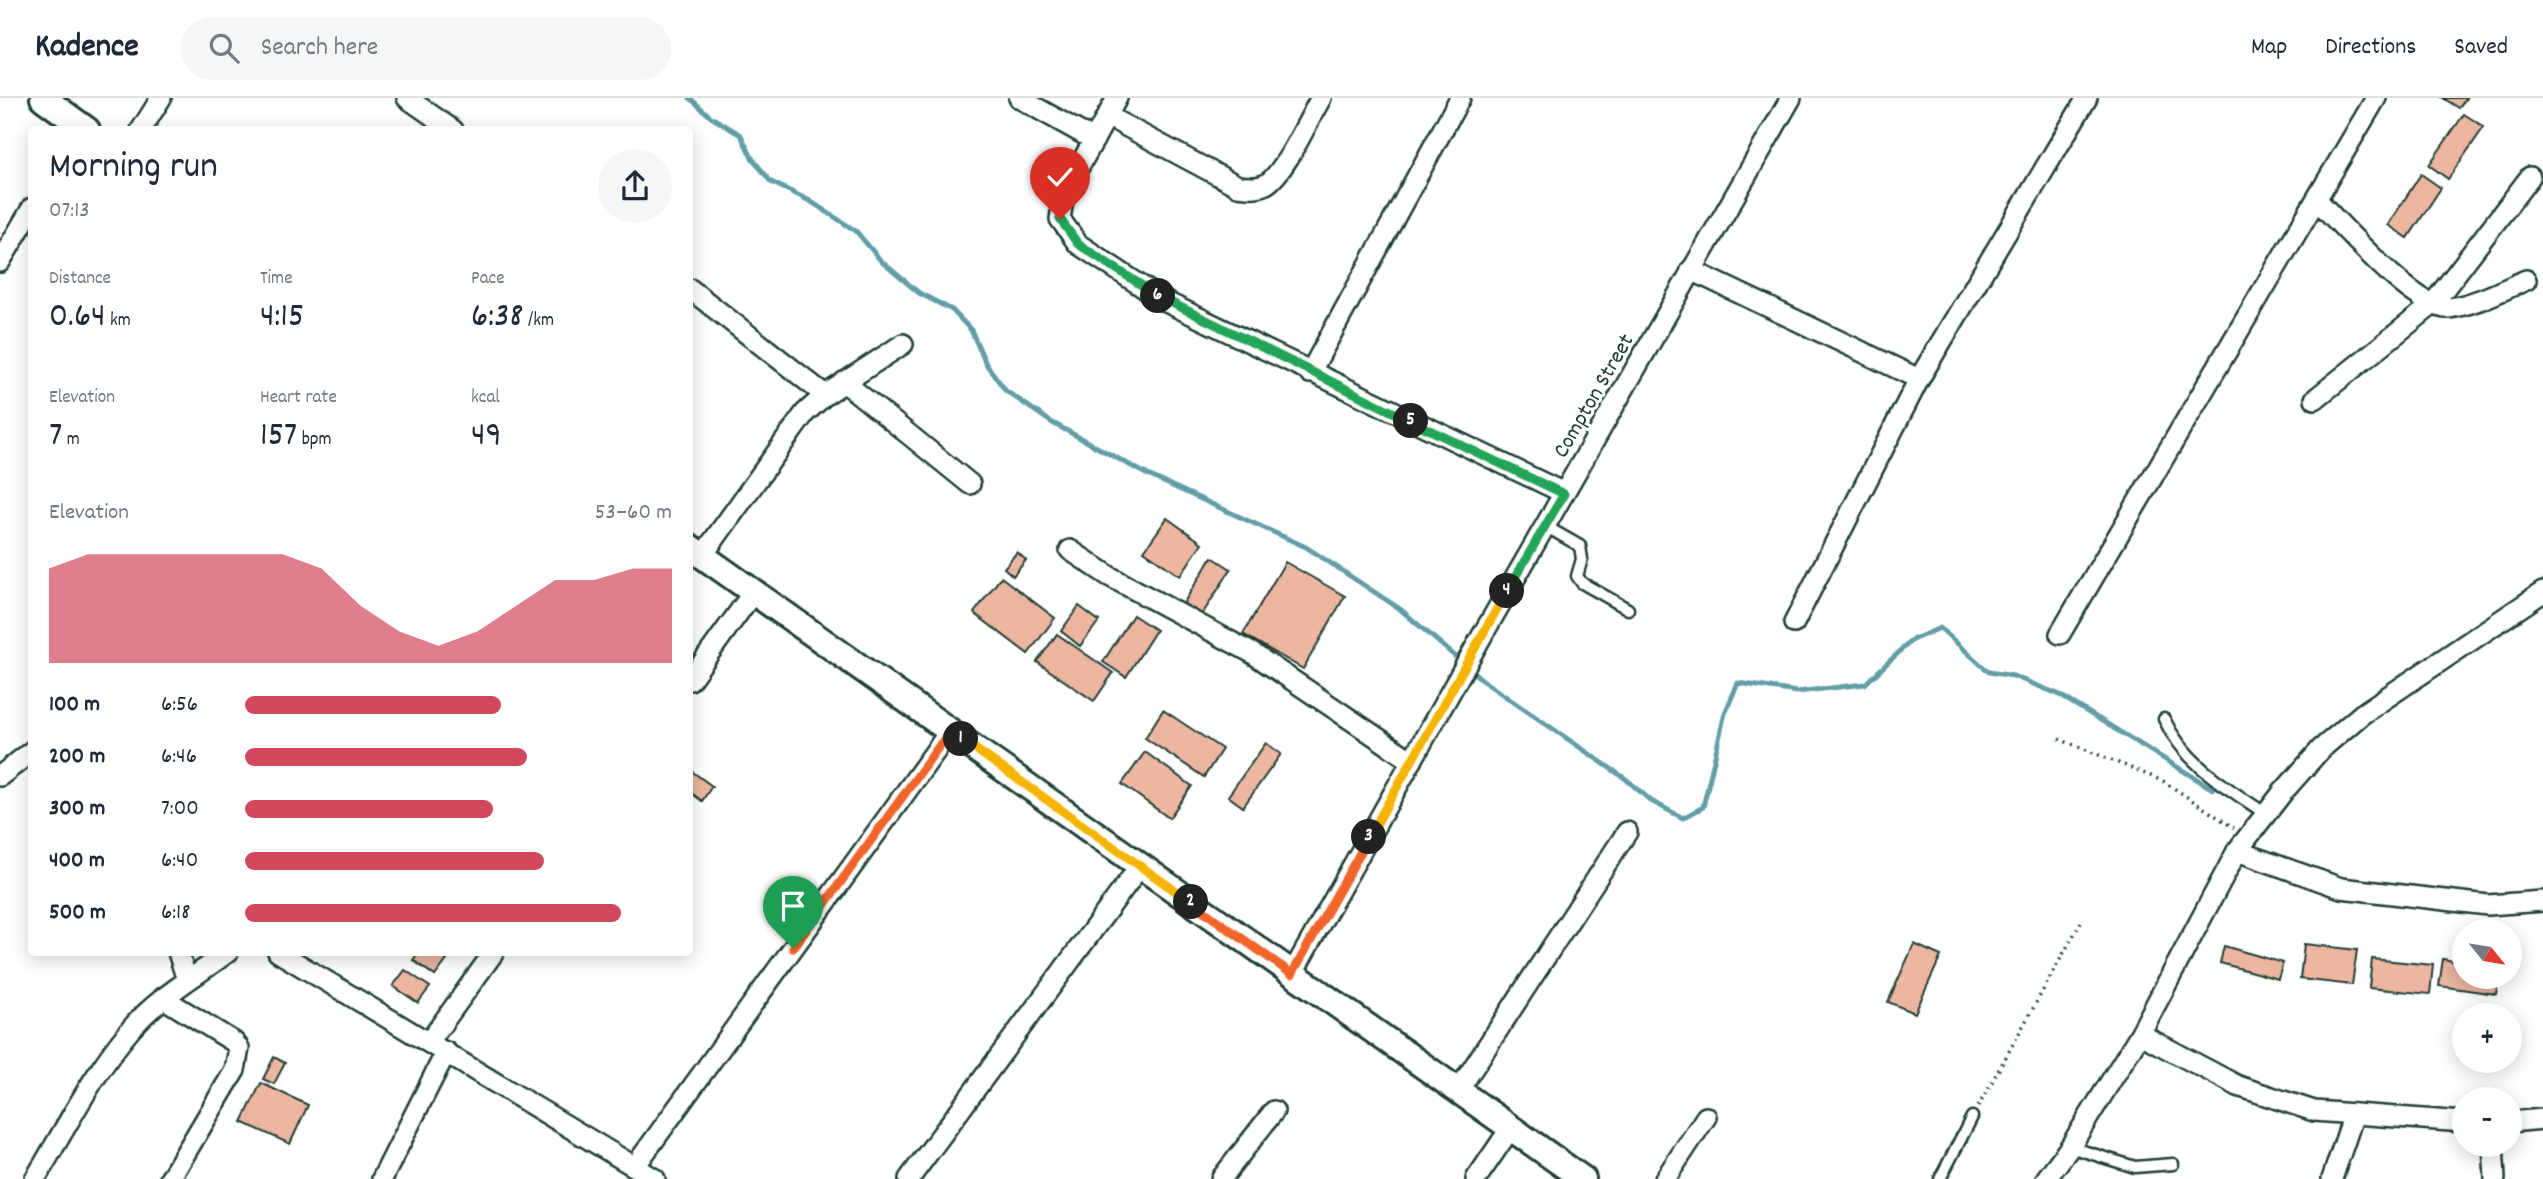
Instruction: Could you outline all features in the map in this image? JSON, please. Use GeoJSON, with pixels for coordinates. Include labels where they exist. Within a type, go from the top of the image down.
{"type":"FeatureCollection","features":[{"type":"Feature","properties":{"kind":"street"},"geometry":{"type":"LineString","coordinates":[[43,98],[79,126]]}},
{"type":"Feature","properties":{"kind":"street"},"geometry":{"type":"LineString","coordinates":[[144,126],[161,98]]}},
{"type":"Feature","properties":{"kind":"street"},"geometry":{"type":"LineString","coordinates":[[407,98],[447,126]]}},
{"type":"Feature","properties":{"kind":"street"},"geometry":{"type":"LineString","coordinates":[[1018,98],[1094,140]]}},
{"type":"Feature","properties":{"kind":"street"},"geometry":{"type":"LineString","coordinates":[[1117,98],[1064,194],[1060,219],[1078,244],[1164,300],[1564,494]]}},
{"type":"Feature","properties":{"kind":"street"},"geometry":{"type":"LineString","coordinates":[[1107,116],[1238,186],[1252,187],[1266,184],[1280,167],[1321,98]]}},
{"type":"Feature","properties":{"kind":"street"},"geometry":{"type":"LineString","coordinates":[[1310,373],[1460,98]]}},
{"type":"Feature","properties":{"kind":"street","name":"Compton Street"},"geometry":{"type":"LineString","coordinates":[[1292,974],[1483,634],[1791,98]]}},
{"type":"Feature","properties":{"kind":"street"},"geometry":{"type":"LineString","coordinates":[[1794,623],[1919,379],[2087,98]]}},
{"type":"Feature","properties":{"kind":"street"},"geometry":{"type":"LineString","coordinates":[[2060,634],[2376,98]]}},
{"type":"Feature","properties":{"kind":"street"},"geometry":{"type":"LineString","coordinates":[[2315,399],[2432,305],[2530,177]]}},
{"type":"Feature","properties":{"kind":"street"},"geometry":{"type":"LineString","coordinates":[[2316,200],[2405,288],[2432,305],[2449,308],[2526,280]]}},
{"type":"Feature","properties":{"kind":"street"},"geometry":{"type":"LineString","coordinates":[[0,262],[28,215]]}},
{"type":"Feature","properties":{"kind":"street"},"geometry":{"type":"LineString","coordinates":[[1691,270],[1919,379]]}},
{"type":"Feature","properties":{"kind":"street"},"geometry":{"type":"LineString","coordinates":[[693,291],[825,395]]}},
{"type":"Feature","properties":{"kind":"street"},"geometry":{"type":"LineString","coordinates":[[903,344],[825,395],[805,413],[696,551],[1583,1179]]}},
{"type":"Feature","properties":{"kind":"street"},"geometry":{"type":"LineString","coordinates":[[844,382],[970,484]]}},
{"type":"Feature","properties":{"kind":"street"},"geometry":{"type":"LineString","coordinates":[[1070,551],[1109,576],[1252,653],[1412,761]]}},
{"type":"Feature","properties":{"kind":"street"},"geometry":{"type":"LineString","coordinates":[[693,676],[754,591]]}},
{"type":"Feature","properties":{"kind":"street"},"geometry":{"type":"LineString","coordinates":[[2046,1179],[2070,1147],[2140,1034],[2242,845],[2321,749],[2362,714],[2543,592]]}},
{"type":"Feature","properties":{"kind":"street"},"geometry":{"type":"LineString","coordinates":[[636,1165],[950,731]]}},
{"type":"Feature","properties":{"kind":"street"},"geometry":{"type":"LineString","coordinates":[[0,776],[28,754]]}},
{"type":"Feature","properties":{"kind":"street"},"geometry":{"type":"LineString","coordinates":[[1458,1091],[1627,832]]}},
{"type":"Feature","properties":{"kind":"street"},"geometry":{"type":"LineString","coordinates":[[2242,845],[2341,888],[2488,905],[2543,901]]}},
{"type":"Feature","properties":{"kind":"street"},"geometry":{"type":"LineString","coordinates":[[909,1179],[1140,866]]}},
{"type":"Feature","properties":{"kind":"street"},"geometry":{"type":"LineString","coordinates":[[179,956],[187,980]]}},
{"type":"Feature","properties":{"kind":"street"},"geometry":{"type":"LineString","coordinates":[[35,1179],[115,1049],[163,998],[222,956]]}},
{"type":"Feature","properties":{"kind":"street"},"geometry":{"type":"LineString","coordinates":[[285,956],[636,1165],[655,1179]]}},
{"type":"Feature","properties":{"kind":"street"},"geometry":{"type":"LineString","coordinates":[[429,1042],[491,956]]}},
{"type":"Feature","properties":{"kind":"street"},"geometry":{"type":"LineString","coordinates":[[163,998],[234,1042],[239,1048],[235,1070],[170,1179]]}},
{"type":"Feature","properties":{"kind":"street"},"geometry":{"type":"LineString","coordinates":[[2140,1034],[2238,1086],[2314,1111],[2452,1121]]}},
{"type":"Feature","properties":{"kind":"street"},"geometry":{"type":"LineString","coordinates":[[382,1179],[446,1052]]}},
{"type":"Feature","properties":{"kind":"street"},"geometry":{"type":"LineString","coordinates":[[1221,1179],[1273,1111]]}},
{"type":"Feature","properties":{"kind":"street"},"geometry":{"type":"LineString","coordinates":[[2332,1179],[2354,1114]]}},
{"type":"Feature","properties":{"kind":"street"},"geometry":{"type":"LineString","coordinates":[[1665,1179],[1706,1117]]}},
{"type":"Feature","properties":{"kind":"street"},"geometry":{"type":"LineString","coordinates":[[2522,1121],[2543,1119]]}},
{"type":"Feature","properties":{"kind":"street"},"geometry":{"type":"LineString","coordinates":[[1476,1179],[1510,1129]]}},
{"type":"Feature","properties":{"kind":"street"},"geometry":{"type":"LineString","coordinates":[[2494,1157],[2495,1179]]}},
{"type":"Feature","properties":{"kind":"lane"},"geometry":{"type":"LineString","coordinates":[[1545,526],[1580,546],[1582,559],[1577,576],[1582,583],[1628,609]]}},
{"type":"Feature","properties":{"kind":"lane"},"geometry":{"type":"LineString","coordinates":[[2164,719],[2174,741],[2199,769],[2266,814]]}},
{"type":"Feature","properties":{"kind":"lane"},"geometry":{"type":"LineString","coordinates":[[1940,1179],[1972,1117]]}},
{"type":"Feature","properties":{"kind":"lane"},"geometry":{"type":"LineString","coordinates":[[2070,1147],[2126,1165],[2173,1164]]}},
{"type":"Feature","properties":{"kind":"path"},"geometry":{"type":"LineString","coordinates":[[2059,739],[2163,781],[2217,815],[2242,845]]}},
{"type":"Feature","properties":{"kind":"path"},"geometry":{"type":"LineString","coordinates":[[1972,1117],[2081,922]]}},
{"type":"Feature","properties":{"kind":"building"},"geometry":{"type":"Polygon","coordinates":[[[2443,98],[2466,98],[2459,108],[2443,98]]]}},
{"type":"Feature","properties":{"kind":"building"},"geometry":{"type":"Polygon","coordinates":[[[2464,114],[2484,127],[2448,179],[2429,165],[2464,114]]]}},
{"type":"Feature","properties":{"kind":"building"},"geometry":{"type":"Polygon","coordinates":[[[2421,174],[2441,188],[2408,238],[2388,225],[2421,174]]]}},
{"type":"Feature","properties":{"kind":"building"},"geometry":{"type":"Polygon","coordinates":[[[1167,518],[1202,543],[1180,576],[1144,551],[1167,518]]]}},
{"type":"Feature","properties":{"kind":"building"},"geometry":{"type":"Polygon","coordinates":[[[1017,552],[1026,560],[1013,576],[1004,568],[1017,552]]]}},
{"type":"Feature","properties":{"kind":"building"},"geometry":{"type":"Polygon","coordinates":[[[1212,557],[1231,569],[1201,616],[1183,604],[1212,557]]]}},
{"type":"Feature","properties":{"kind":"building"},"geometry":{"type":"Polygon","coordinates":[[[1285,562],[1345,596],[1303,669],[1243,634],[1285,562]]]}},
{"type":"Feature","properties":{"kind":"building"},"geometry":{"type":"Polygon","coordinates":[[[1001,577],[1055,618],[1028,654],[974,613],[1001,577]]]}},
{"type":"Feature","properties":{"kind":"building"},"geometry":{"type":"Polygon","coordinates":[[[1079,606],[1099,621],[1080,646],[1061,631],[1079,606]]]}},
{"type":"Feature","properties":{"kind":"building"},"geometry":{"type":"Polygon","coordinates":[[[1133,615],[1156,630],[1126,677],[1103,662],[1133,615]]]}},
{"type":"Feature","properties":{"kind":"building"},"geometry":{"type":"Polygon","coordinates":[[[1057,634],[1113,673],[1094,701],[1037,662],[1057,634]]]}},
{"type":"Feature","properties":{"kind":"building"},"geometry":{"type":"Polygon","coordinates":[[[1163,710],[1222,749],[1204,777],[1145,738],[1163,710]]]}},
{"type":"Feature","properties":{"kind":"building"},"geometry":{"type":"Polygon","coordinates":[[[1266,743],[1281,754],[1243,807],[1228,796],[1266,743]]]}},
{"type":"Feature","properties":{"kind":"building"},"geometry":{"type":"Polygon","coordinates":[[[1145,752],[1192,786],[1169,818],[1122,784],[1145,752]]]}},
{"type":"Feature","properties":{"kind":"building"},"geometry":{"type":"Polygon","coordinates":[[[693,772],[712,786],[702,801],[693,794],[693,772]]]}},
{"type":"Feature","properties":{"kind":"building"},"geometry":{"type":"Polygon","coordinates":[[[1914,944],[1941,956],[1915,1013],[1888,1002],[1914,944]]]}},
{"type":"Feature","properties":{"kind":"building"},"geometry":{"type":"Polygon","coordinates":[[[2304,944],[2357,950],[2352,985],[2300,979],[2304,944]]]}},
{"type":"Feature","properties":{"kind":"building"},"geometry":{"type":"Polygon","coordinates":[[[2224,946],[2283,963],[2278,979],[2220,963],[2224,946]]]}},
{"type":"Feature","properties":{"kind":"building"},"geometry":{"type":"Polygon","coordinates":[[[416,956],[442,956],[447,960],[435,976],[413,960],[416,956]]]}},
{"type":"Feature","properties":{"kind":"building"},"geometry":{"type":"Polygon","coordinates":[[[2372,959],[2433,965],[2430,994],[2369,988],[2372,959]]]}},
{"type":"Feature","properties":{"kind":"building"},"geometry":{"type":"Polygon","coordinates":[[[2443,959],[2452,961],[2452,988],[2439,986],[2443,959]]]}},
{"type":"Feature","properties":{"kind":"building"},"geometry":{"type":"Polygon","coordinates":[[[405,970],[430,987],[418,1003],[393,986],[405,970]]]}},
{"type":"Feature","properties":{"kind":"building"},"geometry":{"type":"Polygon","coordinates":[[[2460,989],[2497,989],[2496,994],[2460,989]]]}},
{"type":"Feature","properties":{"kind":"building"},"geometry":{"type":"Polygon","coordinates":[[[274,1057],[285,1063],[274,1084],[263,1079],[274,1057]]]}},
{"type":"Feature","properties":{"kind":"building"},"geometry":{"type":"Polygon","coordinates":[[[261,1083],[308,1105],[290,1144],[242,1122],[261,1083]]]}},
{"type":"Feature","properties":{"kind":"waterway"},"geometry":{"type":"LineString","coordinates":[[690,98],[711,117],[741,135],[752,158],[771,182],[810,201],[856,231],[881,261],[919,293],[952,310],[971,330],[986,364],[1006,391],[1051,422],[1148,475],[1306,547],[1400,609],[1486,683],[1626,779],[1651,801],[1683,818],[1703,807],[1725,713],[1738,683],[1797,692],[1865,684],[1912,640],[1940,628],[1989,672],[2013,676],[2058,694],[2213,789]]}},
{"type":"Feature","properties":{"kind":"route"},"geometry":{"type":"LineString","coordinates":[[793,948],[950,731],[1292,974],[1564,494],[1164,300],[1078,244],[1060,219]]}}]}
